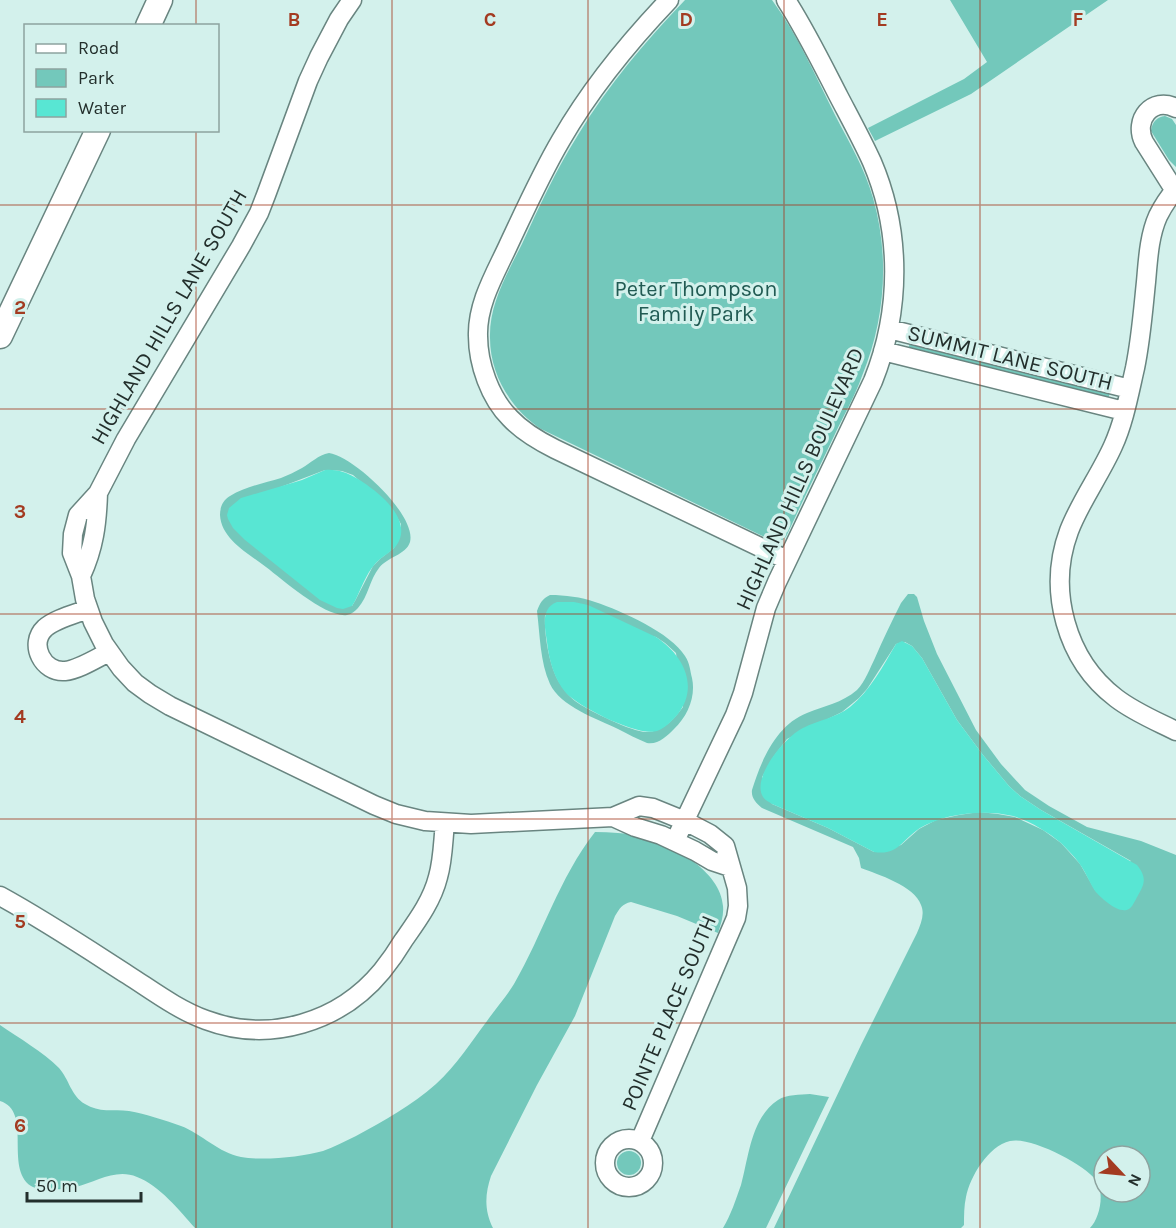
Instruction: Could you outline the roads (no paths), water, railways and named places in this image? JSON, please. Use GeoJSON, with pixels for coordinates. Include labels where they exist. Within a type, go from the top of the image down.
{"type":"FeatureCollection","features":[{"type":"Feature","properties":{"kind":"street"},"geometry":{"type":"LineString","coordinates":[[149,24],[160,0]]}},
{"type":"Feature","properties":{"kind":"street","name":"HIGHLAND HILLS LANE SOUTH"},"geometry":{"type":"LineString","coordinates":[[352,0],[335,27],[308,81],[266,195],[252,226],[126,439],[98,493],[97,521],[90,557],[81,576],[88,609],[109,652],[135,683],[150,694],[170,706],[374,805],[413,819],[445,823],[493,824],[613,817],[639,806],[653,808],[685,820]]}},
{"type":"Feature","properties":{"kind":"street"},"geometry":{"type":"LineString","coordinates":[[669,0],[601,78],[561,140],[541,178],[485,297],[478,331],[482,365],[488,384],[500,406],[513,421],[532,436],[787,560]]}},
{"type":"Feature","properties":{"kind":"street","name":"HIGHLAND HILLS BOULEVARD"},"geometry":{"type":"LineString","coordinates":[[675,841],[735,715],[766,608],[864,400],[878,368],[889,328],[894,286],[894,248],[890,219],[880,183],[867,152],[807,35],[786,0]]}},
{"type":"Feature","properties":{"kind":"street"},"geometry":{"type":"LineString","coordinates":[[1176,108],[1164,105],[1151,108],[1144,116],[1140,128],[1144,142],[1175,190],[1158,217],[1150,243],[1140,343],[1124,411],[1113,445],[1071,525],[1060,573],[1062,610],[1067,629],[1078,654],[1091,673],[1101,685],[1125,704],[1176,731]]}},
{"type":"Feature","properties":{"kind":"street"},"geometry":{"type":"LineString","coordinates":[[1,331],[97,132]]}},
{"type":"Feature","properties":{"kind":"street","name":"SUMMIT LANE SOUTH"},"geometry":{"type":"LineString","coordinates":[[889,328],[1130,389]]}},
{"type":"Feature","properties":{"kind":"street","name":"SUMMIT LANE SOUTH"},"geometry":{"type":"LineString","coordinates":[[883,351],[1124,411]]}},
{"type":"Feature","properties":{"kind":"street"},"geometry":{"type":"LineString","coordinates":[[88,609],[53,622],[43,629],[38,641],[40,656],[50,667],[63,671],[73,669],[109,652]]}},
{"type":"Feature","properties":{"kind":"street","name":"HIGHLAND HILLS LANE SOUTH"},"geometry":{"type":"LineString","coordinates":[[613,817],[675,841]]}},
{"type":"Feature","properties":{"kind":"street","name":"POINTE PLACE SOUTH"},"geometry":{"type":"LineString","coordinates":[[640,1141],[734,924],[738,900],[725,846],[710,834],[685,820]]}},
{"type":"Feature","properties":{"kind":"street"},"geometry":{"type":"LineString","coordinates":[[0,896],[38,917],[165,999],[197,1016],[224,1026],[242,1029],[283,1029],[315,1020],[347,1003],[365,989],[387,964],[423,910],[435,886],[441,867],[445,823]]}},
{"type":"Feature","properties":{"kind":"street"},"geometry":{"type":"LineString","coordinates":[[675,841],[712,861],[730,867]]}},
{"type":"Feature","properties":{"kind":"water"},"geometry":{"type":"Polygon","coordinates":[[[325,470],[349,474],[361,481],[391,506],[400,522],[400,538],[396,546],[372,568],[352,606],[343,609],[320,600],[245,540],[233,528],[227,515],[229,508],[241,498],[302,480],[325,470]]]}},
{"type":"Feature","properties":{"kind":"water"},"geometry":{"type":"Polygon","coordinates":[[[557,602],[588,605],[656,637],[674,652],[688,681],[688,692],[678,714],[657,731],[637,730],[595,713],[566,693],[553,669],[545,631],[548,609],[557,602]]]}},
{"type":"Feature","properties":{"kind":"water"},"geometry":{"type":"Polygon","coordinates":[[[902,641],[912,646],[922,658],[957,720],[1009,786],[1041,810],[1137,865],[1143,875],[1144,883],[1130,908],[1120,910],[1106,901],[1095,891],[1081,866],[1061,843],[1038,827],[1013,816],[978,813],[941,819],[920,828],[895,849],[882,853],[874,852],[828,828],[772,804],[764,798],[760,787],[762,777],[780,747],[796,732],[839,714],[857,701],[870,686],[896,644],[902,641]]]}},
{"type":"Feature","properties":{"kind":"park label","name":"Peter Thompson Family Park"},"geometry":{"type":"Point","coordinates":[696,302]}}]}
